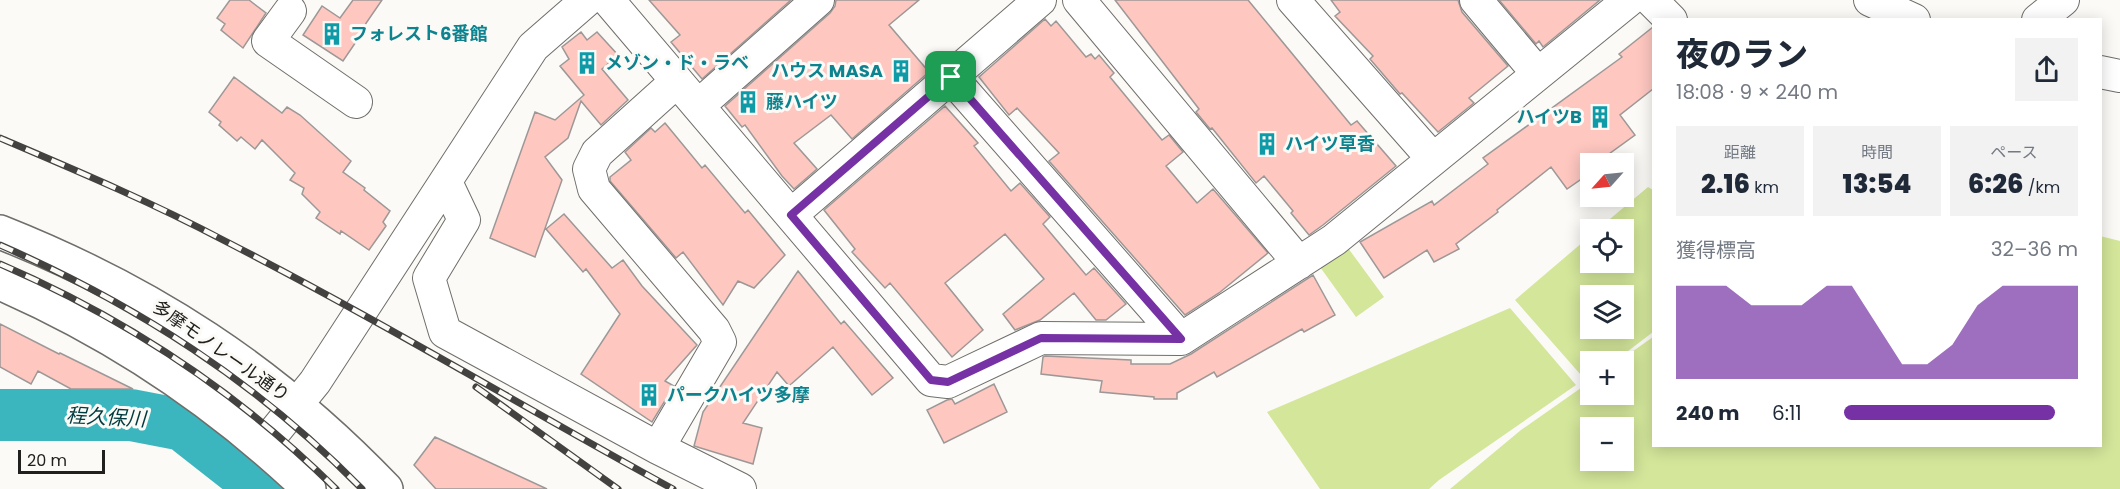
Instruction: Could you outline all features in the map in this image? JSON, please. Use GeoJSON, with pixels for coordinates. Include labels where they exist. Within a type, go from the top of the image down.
{"type":"FeatureCollection","features":[{"type":"Feature","properties":{"kind":"main road","name":"多摩モノレール通り"},"geometry":{"type":"LineString","coordinates":[[0,232],[92,271],[146,299],[190,326],[297,404],[325,428],[386,489]]}},
{"type":"Feature","properties":{"kind":"main road"},"geometry":{"type":"LineString","coordinates":[[0,283],[65,313],[161,369],[205,399],[263,446],[309,489]]}},
{"type":"Feature","properties":{"kind":"street"},"geometry":{"type":"LineString","coordinates":[[263,446],[315,382],[533,46],[587,0]]}},
{"type":"Feature","properties":{"kind":"street"},"geometry":{"type":"LineString","coordinates":[[608,0],[931,380],[948,382],[1041,338],[1181,339],[1334,240],[1629,0]]}},
{"type":"Feature","properties":{"kind":"street"},"geometry":{"type":"LineString","coordinates":[[698,106],[818,0]]}},
{"type":"Feature","properties":{"kind":"street"},"geometry":{"type":"LineString","coordinates":[[791,215],[1040,0]]}},
{"type":"Feature","properties":{"kind":"street"},"geometry":{"type":"LineString","coordinates":[[1079,0],[1299,263]]}},
{"type":"Feature","properties":{"kind":"street"},"geometry":{"type":"LineString","coordinates":[[1293,0],[1434,159]]}},
{"type":"Feature","properties":{"kind":"street"},"geometry":{"type":"LineString","coordinates":[[1476,0],[1538,74]]}},
{"type":"Feature","properties":{"kind":"street"},"geometry":{"type":"LineString","coordinates":[[1651,0],[1669,18]]}},
{"type":"Feature","properties":{"kind":"street"},"geometry":{"type":"LineString","coordinates":[[1870,0],[1909,18]]}},
{"type":"Feature","properties":{"kind":"street"},"geometry":{"type":"LineString","coordinates":[[2040,18],[2063,0]]}},
{"type":"Feature","properties":{"kind":"street"},"geometry":{"type":"LineString","coordinates":[[288,4],[268,41],[356,102]]}},
{"type":"Feature","properties":{"kind":"street"},"geometry":{"type":"LineString","coordinates":[[2102,72],[2120,76]]}},
{"type":"Feature","properties":{"kind":"street"},"geometry":{"type":"LineString","coordinates":[[951,77],[1181,339]]}},
{"type":"Feature","properties":{"kind":"street"},"geometry":{"type":"LineString","coordinates":[[658,448],[720,342],[714,330],[594,189],[589,169],[597,153],[677,81]]}},
{"type":"Feature","properties":{"kind":"street"},"geometry":{"type":"LineString","coordinates":[[446,182],[464,220],[429,278],[445,332],[658,448],[740,489]]}},
{"type":"Feature","properties":{"kind":"green space"},"geometry":{"type":"Polygon","coordinates":[[[1648,187],[1652,189],[1652,333],[1628,351],[1580,351],[1580,374],[1515,300],[1580,245],[1580,273],[1634,273],[1634,219],[1610,219],[1624,207],[1634,207],[1634,199],[1648,187]]]}},
{"type":"Feature","properties":{"kind":"green space"},"geometry":{"type":"Polygon","coordinates":[[[2102,236],[2120,241],[2120,489],[1450,489],[1521,430],[1580,389],[1580,405],[1634,405],[1633,351],[1652,338],[1652,447],[2102,447],[2102,236]]]}},
{"type":"Feature","properties":{"kind":"green space"},"geometry":{"type":"Polygon","coordinates":[[[1348,248],[1384,297],[1356,317],[1320,267],[1348,248]]]}},
{"type":"Feature","properties":{"kind":"green space"},"geometry":{"type":"Polygon","coordinates":[[[1510,308],[1576,385],[1429,489],[1320,489],[1267,412],[1510,308]]]}},
{"type":"Feature","properties":{"kind":"building"},"geometry":{"type":"Polygon","coordinates":[[[230,0],[249,0],[266,13],[243,48],[221,30],[225,24],[217,18],[230,0]]]}},
{"type":"Feature","properties":{"kind":"building","name":"フォレスト6番館"},"geometry":{"type":"Polygon","coordinates":[[[353,0],[382,0],[343,61],[303,35],[322,6],[340,18],[353,0]]]}},
{"type":"Feature","properties":{"kind":"building"},"geometry":{"type":"Polygon","coordinates":[[[649,0],[791,0],[702,79],[671,42],[680,35],[649,0]]]}},
{"type":"Feature","properties":{"kind":"building"},"geometry":{"type":"Polygon","coordinates":[[[836,0],[919,0],[889,25],[929,72],[852,139],[831,115],[794,143],[817,169],[794,189],[745,125],[742,127],[725,106],[830,13],[836,0]]]}},
{"type":"Feature","properties":{"kind":"building"},"geometry":{"type":"Polygon","coordinates":[[[1115,0],[1248,0],[1351,125],[1357,121],[1396,166],[1309,235],[1291,213],[1293,211],[1264,176],[1256,183],[1212,128],[1210,129],[1196,112],[1199,109],[1115,0]]]}},
{"type":"Feature","properties":{"kind":"building"},"geometry":{"type":"Polygon","coordinates":[[[1331,0],[1458,0],[1462,12],[1508,66],[1469,98],[1474,103],[1438,132],[1402,93],[1400,94],[1370,59],[1373,56],[1335,16],[1340,12],[1331,0]]]}},
{"type":"Feature","properties":{"kind":"building"},"geometry":{"type":"Polygon","coordinates":[[[1499,0],[1600,0],[1543,47],[1539,41],[1536,44],[1499,0]]]}},
{"type":"Feature","properties":{"kind":"building"},"geometry":{"type":"Polygon","coordinates":[[[1045,19],[1051,26],[1056,21],[1086,57],[1091,54],[1095,59],[1099,55],[1114,73],[1110,77],[1162,140],[1169,135],[1183,152],[1166,166],[1197,203],[1213,189],[1268,253],[1219,293],[1185,315],[1049,161],[1059,153],[1017,108],[1009,115],[979,77],[1045,19]]]}},
{"type":"Feature","properties":{"kind":"building"},"geometry":{"type":"Polygon","coordinates":[[[1652,28],[1652,90],[1620,115],[1635,135],[1610,153],[1580,153],[1580,180],[1567,189],[1551,167],[1456,244],[1459,249],[1434,262],[1427,250],[1384,278],[1360,242],[1432,201],[1434,205],[1488,164],[1483,158],[1622,57],[1619,54],[1652,28]]]}},
{"type":"Feature","properties":{"kind":"building"},"geometry":{"type":"Polygon","coordinates":[[[581,32],[587,40],[597,32],[618,55],[602,69],[628,100],[601,125],[581,101],[568,138],[545,157],[562,180],[535,257],[490,238],[535,112],[555,120],[584,95],[560,66],[569,59],[562,47],[581,32]]]}},
{"type":"Feature","properties":{"kind":"building"},"geometry":{"type":"Polygon","coordinates":[[[234,77],[282,113],[287,107],[300,115],[351,161],[343,172],[390,211],[383,222],[386,226],[369,250],[316,218],[320,212],[302,194],[304,188],[290,180],[295,173],[262,140],[255,149],[241,137],[237,141],[219,125],[221,122],[209,112],[234,77]]]}},
{"type":"Feature","properties":{"kind":"building"},"geometry":{"type":"Polygon","coordinates":[[[945,106],[978,143],[974,146],[1011,191],[1020,183],[1050,217],[1043,224],[1086,275],[1094,268],[1126,304],[1106,320],[1096,320],[1074,293],[1040,320],[1015,330],[1003,314],[1044,279],[1005,234],[945,283],[983,330],[952,357],[890,283],[885,288],[852,252],[855,249],[824,210],[945,106]]]}},
{"type":"Feature","properties":{"kind":"building"},"geometry":{"type":"Polygon","coordinates":[[[665,123],[702,168],[705,165],[745,213],[748,210],[785,255],[754,288],[738,281],[723,305],[683,252],[676,258],[610,181],[610,177],[631,160],[625,152],[651,128],[655,132],[665,123]]]}},
{"type":"Feature","properties":{"kind":"building"},"geometry":{"type":"Polygon","coordinates":[[[564,214],[612,268],[623,260],[642,286],[697,345],[665,381],[674,386],[652,422],[581,374],[620,314],[586,269],[583,272],[546,229],[564,214]]]}},
{"type":"Feature","properties":{"kind":"building"},"geometry":{"type":"Polygon","coordinates":[[[798,271],[841,324],[844,321],[893,378],[872,395],[833,347],[789,386],[777,372],[743,423],[762,428],[753,464],[694,446],[703,412],[798,271]]]}},
{"type":"Feature","properties":{"kind":"building"},"geometry":{"type":"Polygon","coordinates":[[[1313,275],[1335,315],[1304,332],[1302,329],[1217,377],[1214,372],[1177,393],[1177,399],[1154,399],[1154,397],[1100,392],[1102,381],[1041,374],[1045,356],[1131,360],[1131,364],[1170,364],[1191,354],[1313,275]]]}},
{"type":"Feature","properties":{"kind":"building"},"geometry":{"type":"Polygon","coordinates":[[[0,324],[133,389],[71,389],[38,371],[31,384],[0,367],[0,324]]]}},
{"type":"Feature","properties":{"kind":"building"},"geometry":{"type":"Polygon","coordinates":[[[994,384],[1007,412],[944,443],[927,410],[947,400],[952,399],[955,404],[994,384]]]}},
{"type":"Feature","properties":{"kind":"building"},"geometry":{"type":"Polygon","coordinates":[[[435,437],[547,489],[436,489],[414,465],[435,437]]]}},
{"type":"Feature","properties":{"kind":"waterway","name":"程久保川"},"geometry":{"type":"LineString","coordinates":[[0,415],[131,415],[183,425],[248,476],[261,489]]}},
{"type":"Feature","properties":{"kind":"railway"},"geometry":{"type":"LineString","coordinates":[[0,138],[141,199],[196,226],[393,331],[673,489]]}},
{"type":"Feature","properties":{"kind":"railway"},"geometry":{"type":"LineString","coordinates":[[0,245],[100,293],[193,349],[280,414],[362,489]]}},
{"type":"Feature","properties":{"kind":"railway"},"geometry":{"type":"LineString","coordinates":[[0,264],[92,308],[178,361],[260,421],[336,489]]}},
{"type":"Feature","properties":{"kind":"railway"},"geometry":{"type":"LineString","coordinates":[[476,387],[618,489]]}},
{"type":"Feature","properties":{"kind":"place","name":"フォレスト6番館"},"geometry":{"type":"Point","coordinates":[332,34]}},
{"type":"Feature","properties":{"kind":"place","name":"メゾン・ド・ラベ"},"geometry":{"type":"Point","coordinates":[587,63]}},
{"type":"Feature","properties":{"kind":"place","name":"ハウス MASA"},"geometry":{"type":"Point","coordinates":[901,71]}},
{"type":"Feature","properties":{"kind":"place","name":"藤ハイツ"},"geometry":{"type":"Point","coordinates":[748,102]}},
{"type":"Feature","properties":{"kind":"place","name":"ハイツB"},"geometry":{"type":"Point","coordinates":[1600,117]}},
{"type":"Feature","properties":{"kind":"place","name":"ハイツ草香"},"geometry":{"type":"Point","coordinates":[1267,144]}},
{"type":"Feature","properties":{"kind":"place","name":"パークハイツ多摩"},"geometry":{"type":"Point","coordinates":[649,395]}},
{"type":"Feature","properties":{"kind":"route"},"geometry":{"type":"LineString","coordinates":[[951,77],[1181,339],[1041,338],[948,382],[931,380],[791,215],[951,77]]}}]}
